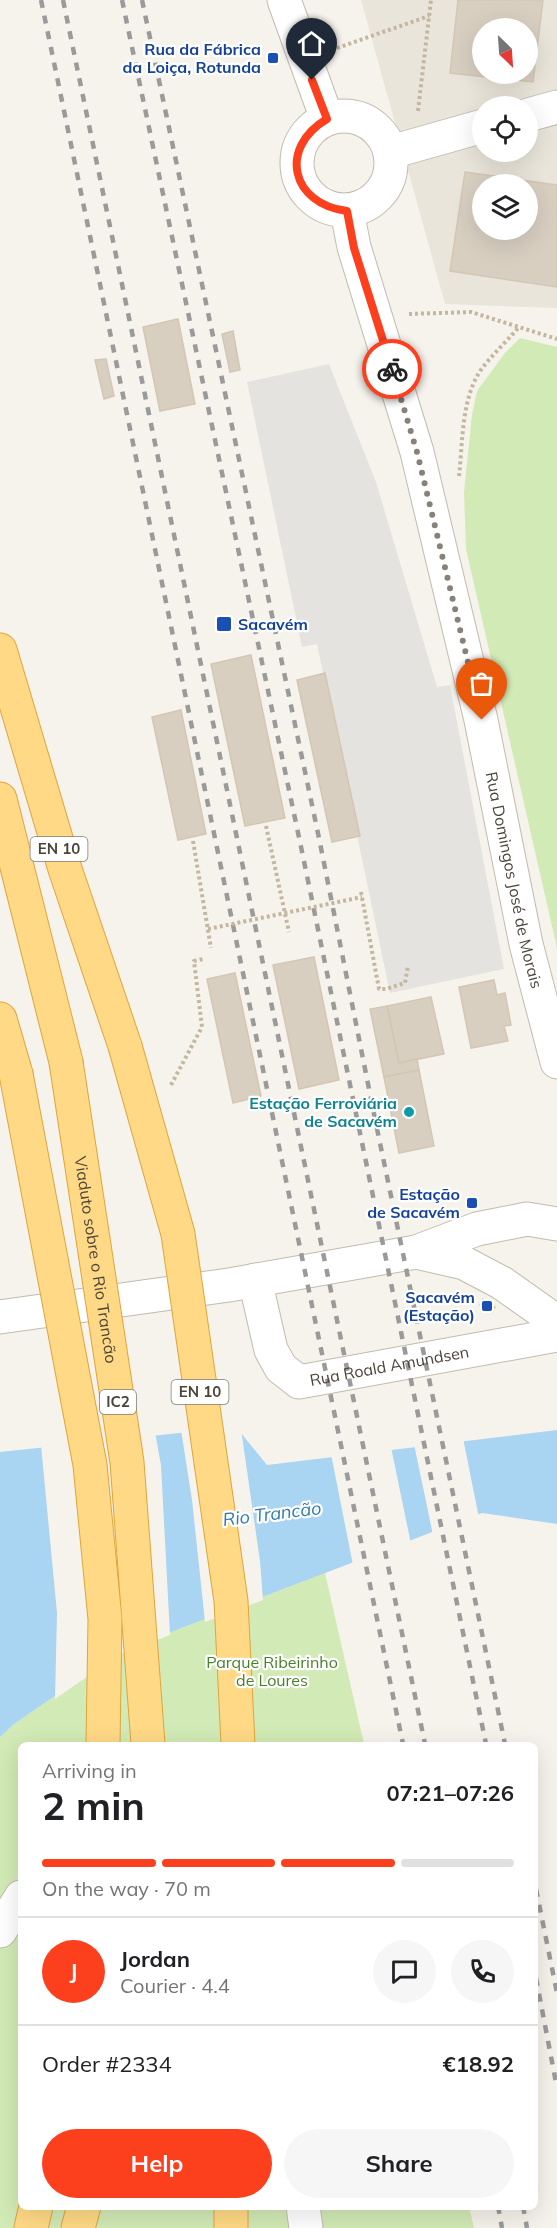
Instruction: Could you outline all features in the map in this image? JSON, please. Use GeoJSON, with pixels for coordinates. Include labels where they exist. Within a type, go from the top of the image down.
{"type":"FeatureCollection","features":[{"type":"Feature","properties":{"kind":"highway","name":"EN 10"},"geometry":{"type":"LineString","coordinates":[[0,650],[65,869],[125,1046],[178,1234],[231,1601],[238,1742]]}},
{"type":"Feature","properties":{"kind":"highway","name":"Viaduto sobre o Rio Trancão"},"geometry":{"type":"LineString","coordinates":[[0,799],[66,1062],[127,1462],[148,1742]]}},
{"type":"Feature","properties":{"kind":"highway","name":"IC2"},"geometry":{"type":"LineString","coordinates":[[0,1019],[16,1074],[90,1465],[105,1619],[103,1742]]}},
{"type":"Feature","properties":{"kind":"highway"},"geometry":{"type":"LineString","coordinates":[[31,2228],[35,2210]]}},
{"type":"Feature","properties":{"kind":"highway"},"geometry":{"type":"LineString","coordinates":[[78,2228],[83,2210]]}},
{"type":"Feature","properties":{"kind":"highway"},"geometry":{"type":"LineString","coordinates":[[231,2210],[231,2228]]}},
{"type":"Feature","properties":{"kind":"street"},"geometry":{"type":"LineString","coordinates":[[284,0],[327,119]]}},
{"type":"Feature","properties":{"kind":"street"},"geometry":{"type":"LineString","coordinates":[[538,112],[557,107]]}},
{"type":"Feature","properties":{"kind":"street"},"geometry":{"type":"LineString","coordinates":[[342,116],[358,118],[373,125],[384,137],[391,152],[392,168],[387,184],[377,198],[363,207],[347,211],[330,209],[315,201],[304,189],[298,174],[297,157],[302,141],[312,128],[327,119],[342,116]]}},
{"type":"Feature","properties":{"kind":"street"},"geometry":{"type":"LineString","coordinates":[[391,152],[472,129]]}},
{"type":"Feature","properties":{"kind":"street","name":"Rua Domingos José de Morais"},"geometry":{"type":"LineString","coordinates":[[347,211],[354,248],[417,452],[482,720],[526,944],[557,1062]]}},
{"type":"Feature","properties":{"kind":"street"},"geometry":{"type":"LineString","coordinates":[[0,1317],[255,1280],[416,1251],[477,1229],[542,1222],[549,1210],[557,1203]]}},
{"type":"Feature","properties":{"kind":"street"},"geometry":{"type":"LineString","coordinates":[[416,1251],[464,1263],[502,1283],[557,1322]]}},
{"type":"Feature","properties":{"kind":"street","name":"Rua Roald Amundsen"},"geometry":{"type":"LineString","coordinates":[[255,1280],[271,1350],[281,1368],[299,1382],[557,1335]]}},
{"type":"Feature","properties":{"kind":"street"},"geometry":{"type":"LineString","coordinates":[[0,1931],[18,1902]]}},
{"type":"Feature","properties":{"kind":"street"},"geometry":{"type":"LineString","coordinates":[[304,2210],[306,2228]]}},
{"type":"Feature","properties":{"kind":"path"},"geometry":{"type":"LineString","coordinates":[[425,141],[418,109],[431,0]]}},
{"type":"Feature","properties":{"kind":"path"},"geometry":{"type":"LineString","coordinates":[[305,60],[429,16]]}},
{"type":"Feature","properties":{"kind":"path"},"geometry":{"type":"LineString","coordinates":[[377,322],[397,315],[471,312],[557,339]]}},
{"type":"Feature","properties":{"kind":"path"},"geometry":{"type":"LineString","coordinates":[[459,477],[465,418],[471,388],[482,368],[518,328]]}},
{"type":"Feature","properties":{"kind":"path"},"geometry":{"type":"LineString","coordinates":[[266,826],[289,932]]}},
{"type":"Feature","properties":{"kind":"path"},"geometry":{"type":"LineString","coordinates":[[193,842],[211,948]]}},
{"type":"Feature","properties":{"kind":"path"},"geometry":{"type":"LineString","coordinates":[[208,929],[285,914],[361,894],[379,989],[386,989],[405,982],[408,966]]}},
{"type":"Feature","properties":{"kind":"path"},"geometry":{"type":"LineString","coordinates":[[170,1088],[202,1027],[194,961],[202,959]]}},
{"type":"Feature","properties":{"kind":"shaded area"},"geometry":{"type":"Polygon","coordinates":[[[361,0],[557,0],[557,308],[445,304],[361,0]]]}},
{"type":"Feature","properties":{"kind":"shaded area"},"geometry":{"type":"Polygon","coordinates":[[[329,364],[376,482],[437,687],[450,685],[504,969],[390,993],[317,644],[302,647],[247,382],[329,364]]]}},
{"type":"Feature","properties":{"kind":"green space"},"geometry":{"type":"Polygon","coordinates":[[[520,338],[557,347],[557,948],[466,549],[464,492],[472,415],[477,391],[505,353],[520,338]]]}},
{"type":"Feature","properties":{"kind":"green space","name":"Parque Ribeirinho de Loures"},"geometry":{"type":"Polygon","coordinates":[[[325,1573],[364,1742],[18,1742],[18,2210],[470,2210],[474,2228],[0,2228],[0,1737],[14,1724],[119,1652],[325,1573]]]}},
{"type":"Feature","properties":{"kind":"water","name":"Rio Trancão"},"geometry":{"type":"Polygon","coordinates":[[[236,1427],[267,1465],[557,1430],[557,1524],[482,1513],[119,1652],[14,1724],[0,1737],[0,1452],[236,1427]]]}},
{"type":"Feature","properties":{"kind":"pier"},"geometry":{"type":"Polygon","coordinates":[[[237,1424],[241,1429],[260,1561],[263,1600],[205,1622],[192,1500],[181,1430],[237,1424]]]}},
{"type":"Feature","properties":{"kind":"pier"},"geometry":{"type":"Polygon","coordinates":[[[155,1432],[161,1465],[170,1635],[120,1654],[55,1699],[57,1613],[41,1445],[155,1432]]]}},
{"type":"Feature","properties":{"kind":"pier"},"geometry":{"type":"Polygon","coordinates":[[[463,1438],[479,1518],[433,1535],[414,1444],[463,1438]]]}},
{"type":"Feature","properties":{"kind":"pier"},"geometry":{"type":"Polygon","coordinates":[[[391,1447],[411,1544],[353,1565],[331,1454],[391,1447]]]}},
{"type":"Feature","properties":{"kind":"building"},"geometry":{"type":"Polygon","coordinates":[[[458,0],[543,0],[538,41],[538,18],[472,18],[472,75],[450,73],[458,0]]]}},
{"type":"Feature","properties":{"kind":"building"},"geometry":{"type":"Polygon","coordinates":[[[465,172],[479,174],[472,174],[472,240],[538,240],[538,182],[557,185],[557,287],[450,271],[465,172]]]}},
{"type":"Feature","properties":{"kind":"building"},"geometry":{"type":"Polygon","coordinates":[[[178,319],[195,404],[160,411],[143,327],[178,319]]]}},
{"type":"Feature","properties":{"kind":"building"},"geometry":{"type":"Polygon","coordinates":[[[233,331],[240,370],[230,372],[222,334],[233,331]]]}},
{"type":"Feature","properties":{"kind":"building"},"geometry":{"type":"Polygon","coordinates":[[[106,359],[114,396],[104,399],[95,360],[106,359]]]}},
{"type":"Feature","properties":{"kind":"building"},"geometry":{"type":"Polygon","coordinates":[[[251,655],[285,818],[245,826],[211,664],[251,655]]]}},
{"type":"Feature","properties":{"kind":"building"},"geometry":{"type":"Polygon","coordinates":[[[325,673],[360,836],[332,842],[297,680],[325,673]]]}},
{"type":"Feature","properties":{"kind":"building"},"geometry":{"type":"Polygon","coordinates":[[[181,710],[206,834],[178,840],[152,717],[181,710]]]}},
{"type":"Feature","properties":{"kind":"building"},"geometry":{"type":"Polygon","coordinates":[[[314,957],[339,1080],[299,1089],[273,965],[314,957]]]}},
{"type":"Feature","properties":{"kind":"building"},"geometry":{"type":"Polygon","coordinates":[[[235,973],[261,1096],[233,1103],[207,979],[235,973]]]}},
{"type":"Feature","properties":{"kind":"building"},"geometry":{"type":"Polygon","coordinates":[[[494,980],[497,995],[505,993],[511,1025],[504,1026],[508,1041],[471,1048],[459,987],[494,980]]]}},
{"type":"Feature","properties":{"kind":"building"},"geometry":{"type":"Polygon","coordinates":[[[431,997],[444,1054],[399,1063],[387,1006],[431,997]]]}},
{"type":"Feature","properties":{"kind":"building"},"geometry":{"type":"Polygon","coordinates":[[[387,1006],[399,1063],[417,1059],[419,1070],[384,1077],[370,1009],[387,1006]]]}},
{"type":"Feature","properties":{"kind":"building","name":"Estação Ferroviária de Sacavém"},"geometry":{"type":"Polygon","coordinates":[[[419,1070],[434,1146],[399,1153],[384,1077],[419,1070]]]}},
{"type":"Feature","properties":{"kind":"building"},"geometry":{"type":"Polygon","coordinates":[[[483,1299],[495,1307],[492,1312],[480,1305],[483,1299]]]}},
{"type":"Feature","properties":{"kind":"railway"},"geometry":{"type":"LineString","coordinates":[[41,0],[403,1742]]}},
{"type":"Feature","properties":{"kind":"railway"},"geometry":{"type":"LineString","coordinates":[[63,0],[425,1742]]}},
{"type":"Feature","properties":{"kind":"railway"},"geometry":{"type":"LineString","coordinates":[[122,0],[300,842],[486,1742]]}},
{"type":"Feature","properties":{"kind":"railway"},"geometry":{"type":"LineString","coordinates":[[142,0],[319,838],[505,1742]]}},
{"type":"Feature","properties":{"kind":"railway"},"geometry":{"type":"LineString","coordinates":[[538,1899],[557,1993]]}},
{"type":"Feature","properties":{"kind":"railway"},"geometry":{"type":"LineString","coordinates":[[538,1988],[557,2088]]}},
{"type":"Feature","properties":{"kind":"railway"},"geometry":{"type":"LineString","coordinates":[[499,2210],[502,2228]]}},
{"type":"Feature","properties":{"kind":"railway"},"geometry":{"type":"LineString","coordinates":[[524,2210],[527,2228]]}},
{"type":"Feature","properties":{"kind":"way so far"},"geometry":{"type":"LineString","coordinates":[[392,369],[417,452],[482,720]]}},
{"type":"Feature","properties":{"kind":"place","name":"Rua da Fábrica da Loiça, Rotunda"},"geometry":{"type":"Point","coordinates":[273,58]}},
{"type":"Feature","properties":{"kind":"place","name":"Sacavém"},"geometry":{"type":"Point","coordinates":[224,624]}},
{"type":"Feature","properties":{"kind":"place","name":"Estação Ferroviária de Sacavém"},"geometry":{"type":"Point","coordinates":[409,1112]}},
{"type":"Feature","properties":{"kind":"place","name":"Estação de Sacavém"},"geometry":{"type":"Point","coordinates":[472,1203]}},
{"type":"Feature","properties":{"kind":"place","name":"Sacavém (Estação)"},"geometry":{"type":"Point","coordinates":[487,1306]}},
{"type":"Feature","properties":{"kind":"route"},"geometry":{"type":"LineString","coordinates":[[312,80],[327,119],[312,128],[302,141],[297,157],[298,174],[304,189],[315,201],[330,209],[347,211],[354,248],[392,369]]}}]}
